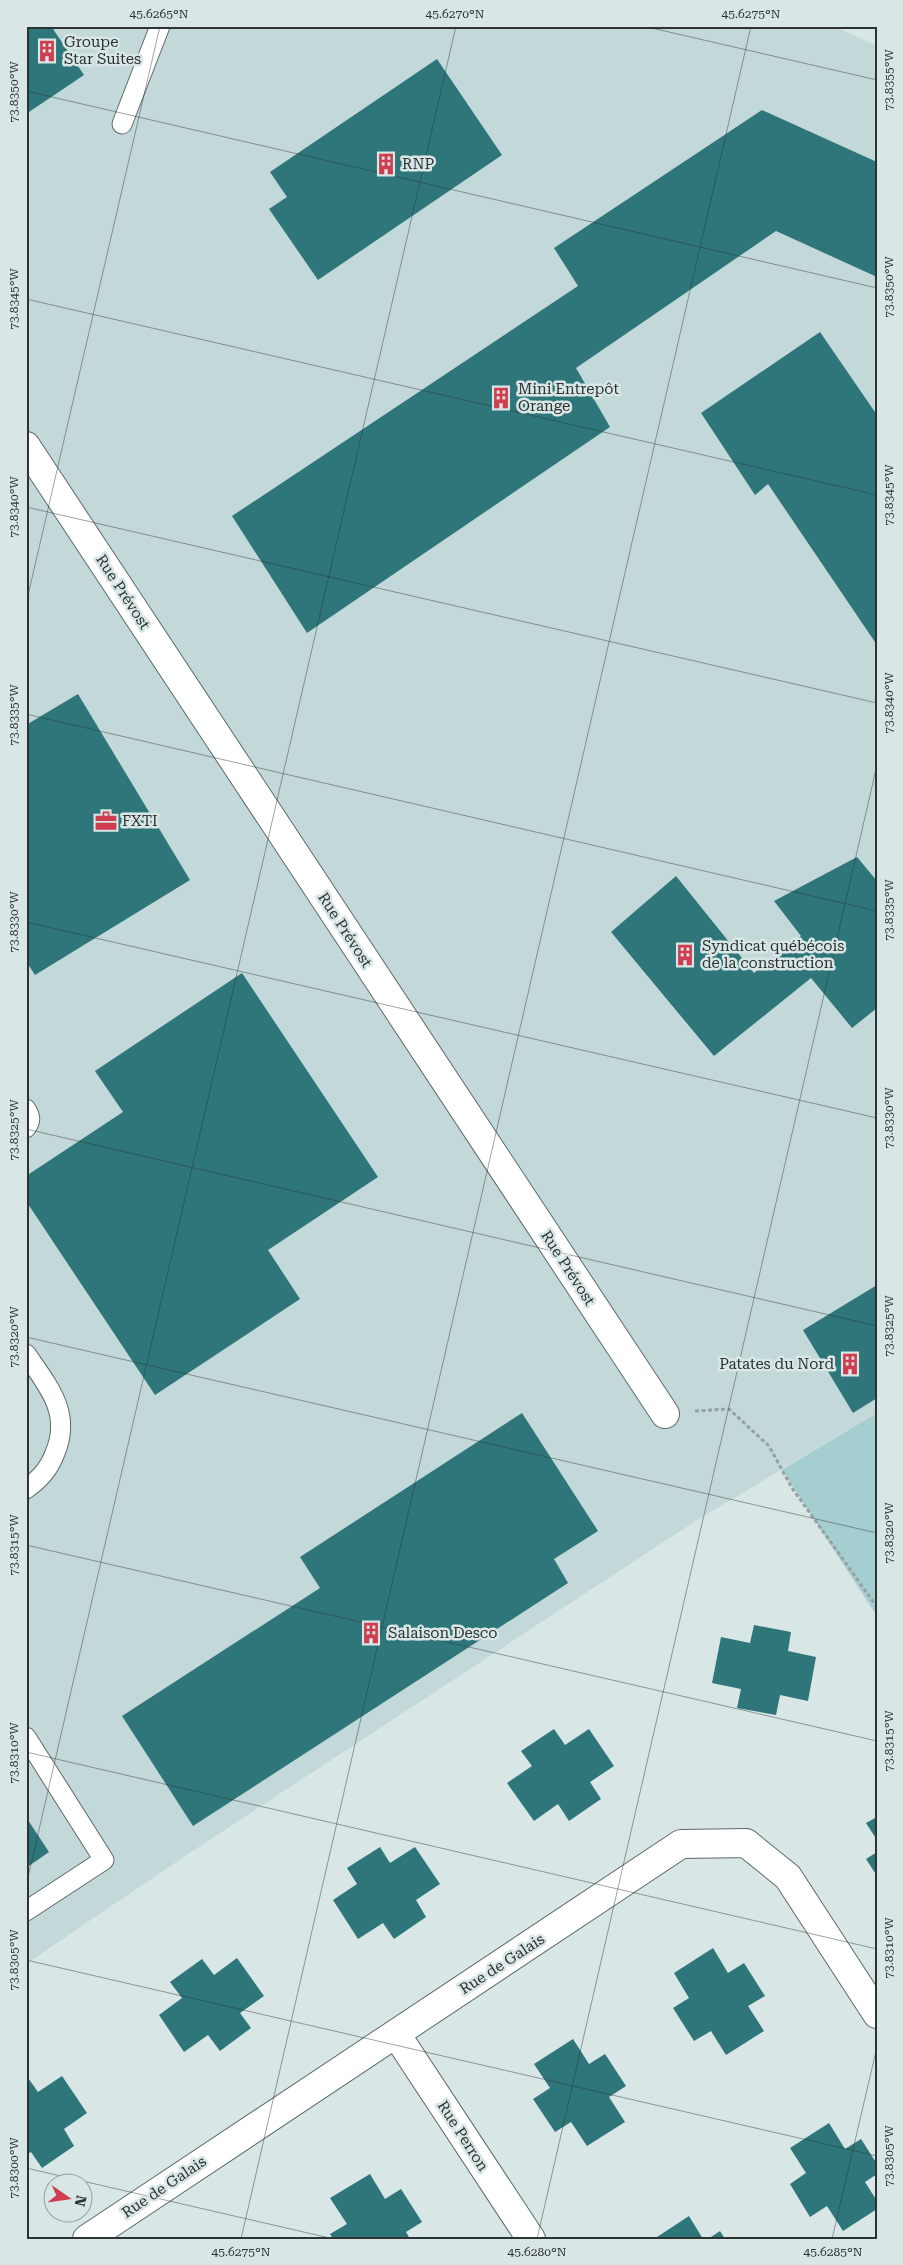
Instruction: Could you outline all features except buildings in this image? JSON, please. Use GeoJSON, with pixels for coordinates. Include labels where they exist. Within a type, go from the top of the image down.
{"type":"FeatureCollection","features":[{"type":"Feature","properties":{"kind":"street","name":"Rue Prévost"},"geometry":{"type":"LineString","coordinates":[[26,446],[665,1414]]}},
{"type":"Feature","properties":{"kind":"street","name":"Rue de Galais"},"geometry":{"type":"LineString","coordinates":[[86,2239],[682,1844],[746,1843],[788,1877],[877,2014]]}},
{"type":"Feature","properties":{"kind":"street","name":"Rue Perron"},"geometry":{"type":"LineString","coordinates":[[396,2034],[531,2239]]}},
{"type":"Feature","properties":{"kind":"lane"},"geometry":{"type":"LineString","coordinates":[[122,124],[160,26]]}},
{"type":"Feature","properties":{"kind":"lane"},"geometry":{"type":"LineString","coordinates":[[26,1109],[30,1115],[30,1122],[26,1128]]}},
{"type":"Feature","properties":{"kind":"lane"},"geometry":{"type":"LineString","coordinates":[[26,1354],[53,1394],[62,1427],[59,1446],[51,1464],[43,1476],[26,1489]]}},
{"type":"Feature","properties":{"kind":"lane"},"geometry":{"type":"LineString","coordinates":[[26,1737],[104,1860],[26,1911]]}},
{"type":"Feature","properties":{"kind":"path"},"geometry":{"type":"LineString","coordinates":[[665,1414],[729,1409],[769,1446],[792,1488],[877,1607]]}},
{"type":"Feature","properties":{"kind":"shaded area"},"geometry":{"type":"Polygon","coordinates":[[[26,26],[834,26],[877,46],[877,1413],[697,1520],[188,1854],[26,1964],[26,26]]]}},
{"type":"Feature","properties":{"kind":"shaded area"},"geometry":{"type":"Polygon","coordinates":[[[877,1413],[877,1616],[782,1470],[877,1413]]]}},
{"type":"Feature","properties":{"kind":"place","name":"Groupe Star Suites"},"geometry":{"type":"Point","coordinates":[47,51]}},
{"type":"Feature","properties":{"kind":"place","name":"RNP"},"geometry":{"type":"Point","coordinates":[386,164]}},
{"type":"Feature","properties":{"kind":"place","name":"Mini Entrepôt Orange"},"geometry":{"type":"Point","coordinates":[501,398]}},
{"type":"Feature","properties":{"kind":"place","name":"FXTI"},"geometry":{"type":"Point","coordinates":[106,821]}},
{"type":"Feature","properties":{"kind":"place","name":"Syndicat québécois de la construction"},"geometry":{"type":"Point","coordinates":[685,955]}},
{"type":"Feature","properties":{"kind":"place","name":"Patates du Nord"},"geometry":{"type":"Point","coordinates":[850,1364]}},
{"type":"Feature","properties":{"kind":"place","name":"Salaison Desco"},"geometry":{"type":"Point","coordinates":[371,1633]}}]}
